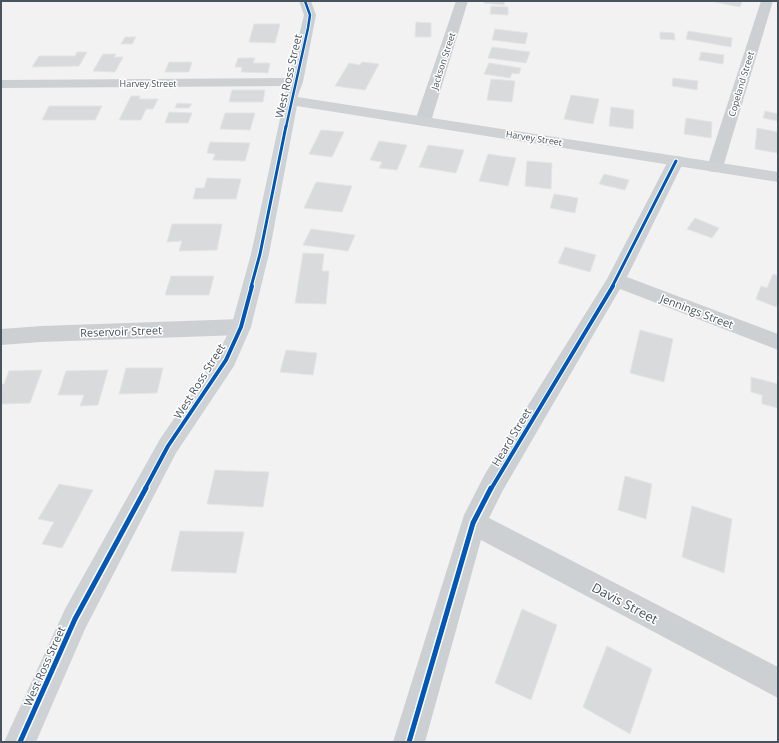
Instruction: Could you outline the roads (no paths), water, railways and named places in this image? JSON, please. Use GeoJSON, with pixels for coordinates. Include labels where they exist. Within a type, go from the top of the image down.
{"type":"FeatureCollection","features":[{"type":"Feature","properties":{"kind":"street","name":"West Ross Street"},"geometry":{"type":"LineString","coordinates":[[20,742],[75,619],[168,446],[226,360],[241,327],[260,254],[291,100],[310,16],[305,1]]}},
{"type":"Feature","properties":{"kind":"street","name":"Jackson Street"},"geometry":{"type":"LineString","coordinates":[[423,121],[462,1]]}},
{"type":"Feature","properties":{"kind":"street","name":"Copeland Street"},"geometry":{"type":"LineString","coordinates":[[715,167],[767,1]]}},
{"type":"Feature","properties":{"kind":"street","name":"Harvey Street"},"geometry":{"type":"LineString","coordinates":[[1,84],[296,82]]}},
{"type":"Feature","properties":{"kind":"street","name":"Harvey Street"},"geometry":{"type":"LineString","coordinates":[[291,100],[778,177]]}},
{"type":"Feature","properties":{"kind":"street","name":"Heard Street"},"geometry":{"type":"LineString","coordinates":[[409,742],[473,523],[494,482],[616,280],[676,161]]}},
{"type":"Feature","properties":{"kind":"street","name":"Jennings Street"},"geometry":{"type":"LineString","coordinates":[[616,280],[778,342]]}},
{"type":"Feature","properties":{"kind":"street","name":"Reservoir Street"},"geometry":{"type":"LineString","coordinates":[[1,336],[241,327]]}},
{"type":"Feature","properties":{"kind":"street","name":"Davis Street"},"geometry":{"type":"LineString","coordinates":[[473,523],[778,683]]}}]}
